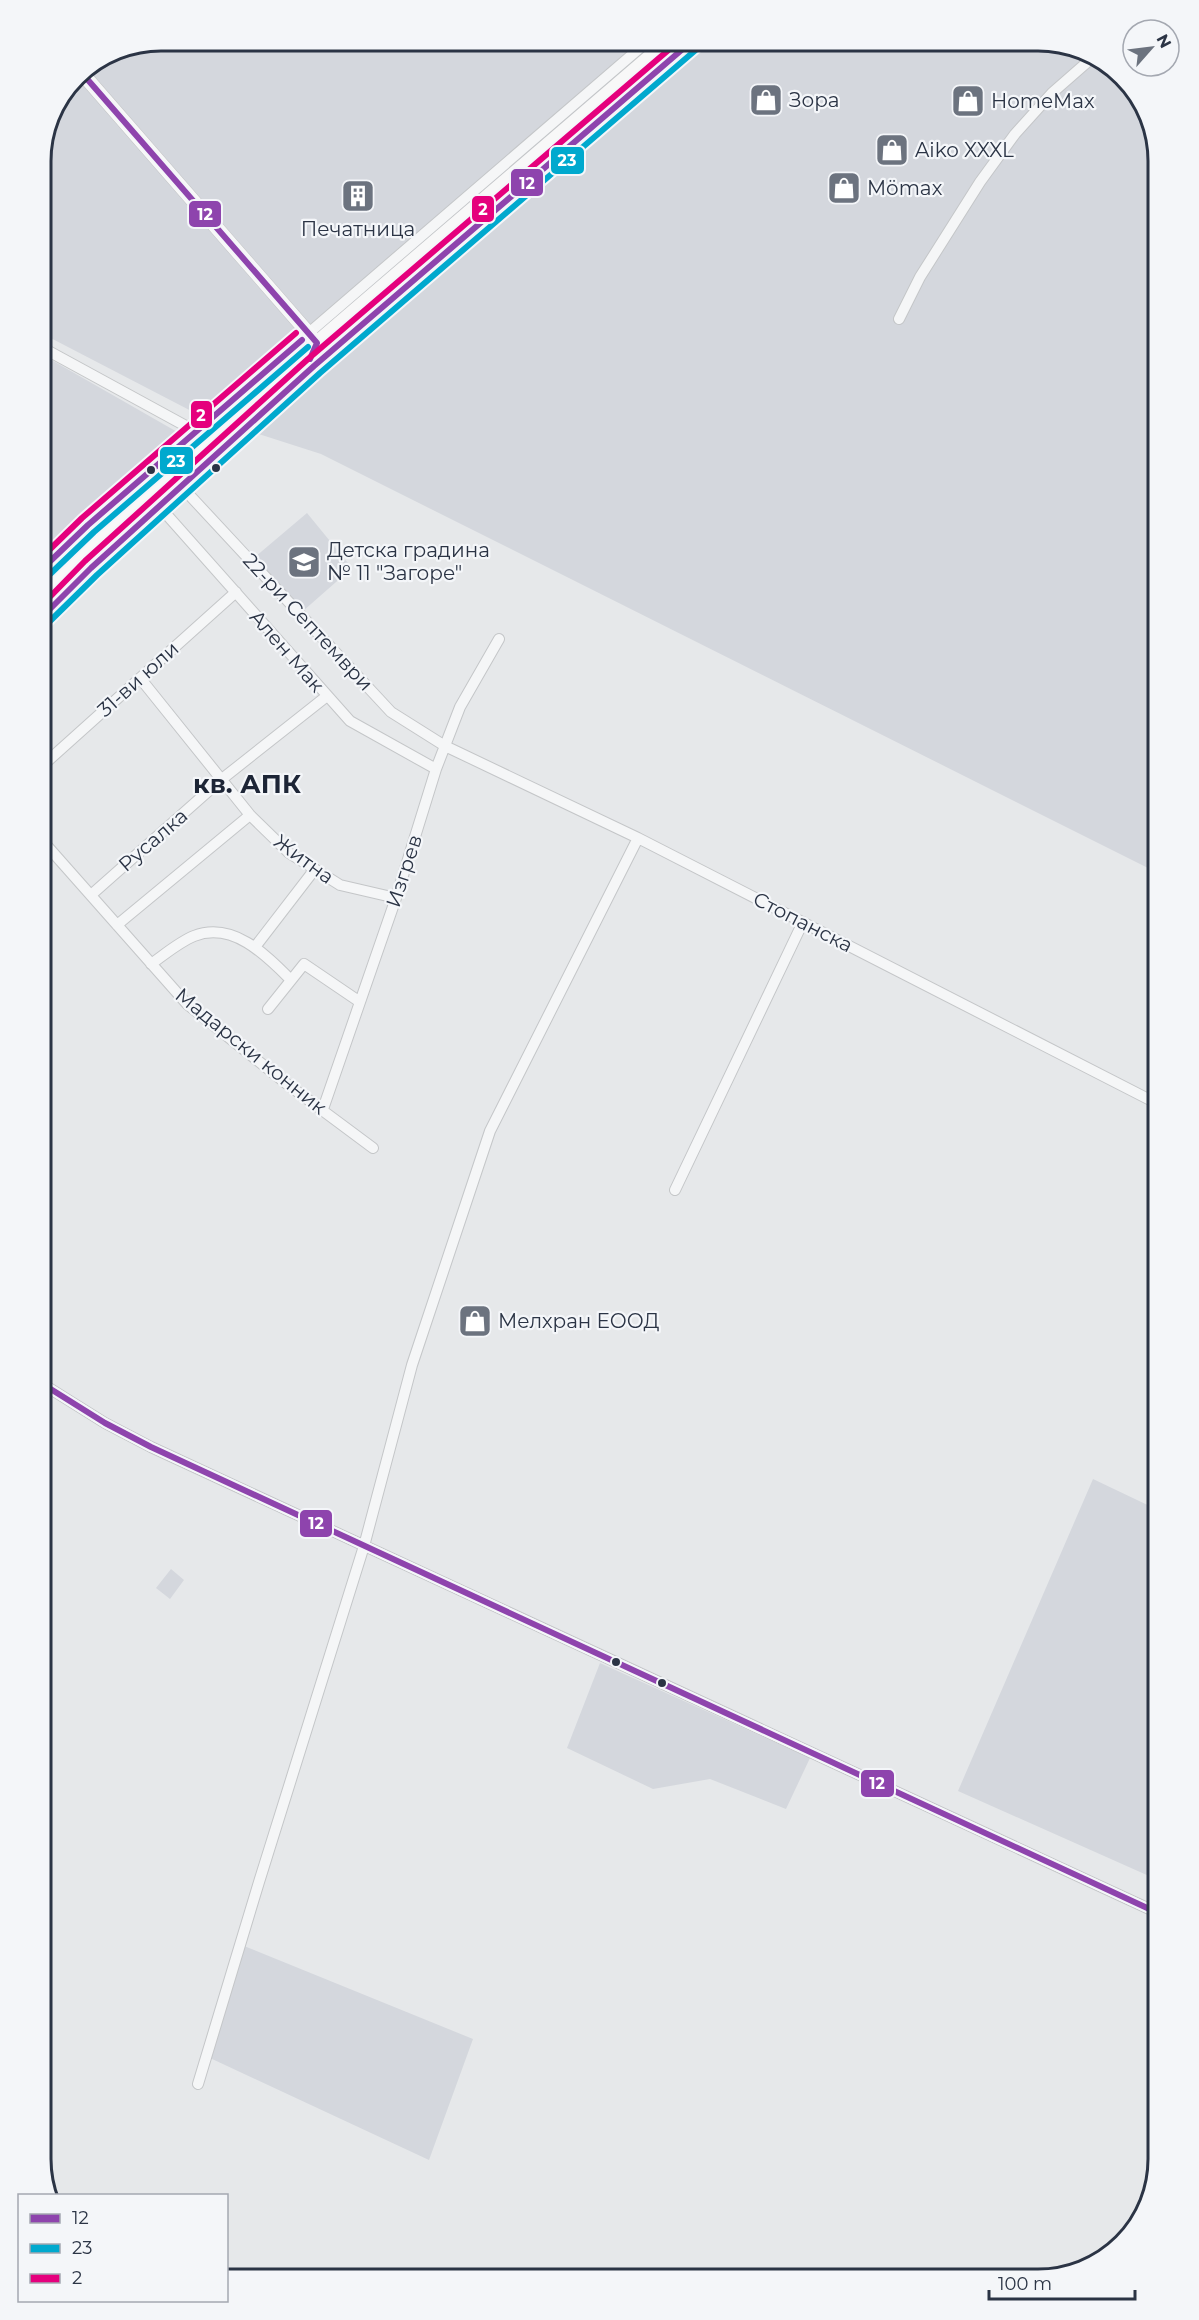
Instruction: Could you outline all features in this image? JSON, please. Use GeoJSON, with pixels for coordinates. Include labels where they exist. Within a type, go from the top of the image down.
{"type":"FeatureCollection","features":[{"type":"Feature","properties":{"kind":"main road"},"geometry":{"type":"LineString","coordinates":[[51,587],[313,338],[657,51]]}},
{"type":"Feature","properties":{"kind":"main road"},"geometry":{"type":"LineString","coordinates":[[51,608],[91,568],[304,375],[680,51]]}},
{"type":"Feature","properties":{"kind":"main road"},"geometry":{"type":"LineString","coordinates":[[87,79],[313,338],[345,339]]}},
{"type":"Feature","properties":{"kind":"main road"},"geometry":{"type":"LineString","coordinates":[[304,375],[313,338]]}},
{"type":"Feature","properties":{"kind":"street"},"geometry":{"type":"LineString","coordinates":[[51,560],[195,431],[313,338],[637,51]]}},
{"type":"Feature","properties":{"kind":"street"},"geometry":{"type":"LineString","coordinates":[[899,319],[920,278],[980,182],[1015,134],[1052,93],[1087,62]]}},
{"type":"Feature","properties":{"kind":"street"},"geometry":{"type":"LineString","coordinates":[[51,352],[195,431],[214,434]]}},
{"type":"Feature","properties":{"kind":"street","name":"22-ри Септември"},"geometry":{"type":"LineString","coordinates":[[182,486],[390,712],[445,746]]}},
{"type":"Feature","properties":{"kind":"street","name":"Ален Мак"},"geometry":{"type":"LineString","coordinates":[[159,506],[350,721],[436,769]]}},
{"type":"Feature","properties":{"kind":"street","name":"31-ви юли"},"geometry":{"type":"LineString","coordinates":[[51,757],[236,592]]}},
{"type":"Feature","properties":{"kind":"street","name":"Изгрев"},"geometry":{"type":"LineString","coordinates":[[323,1109],[396,898],[436,769],[460,707],[499,639]]}},
{"type":"Feature","properties":{"kind":"street","name":"Житна"},"geometry":{"type":"LineString","coordinates":[[140,678],[249,815],[289,853],[340,885],[396,898]]}},
{"type":"Feature","properties":{"kind":"street","name":"Русалка"},"geometry":{"type":"LineString","coordinates":[[91,895],[222,779],[327,696]]}},
{"type":"Feature","properties":{"kind":"street","name":"Стопанска"},"geometry":{"type":"LineString","coordinates":[[445,746],[638,838],[1148,1099]]}},
{"type":"Feature","properties":{"kind":"street"},"geometry":{"type":"LineString","coordinates":[[117,925],[249,815]]}},
{"type":"Feature","properties":{"kind":"street"},"geometry":{"type":"LineString","coordinates":[[198,2084],[262,1870],[364,1546],[412,1365],[490,1131],[638,838]]}},
{"type":"Feature","properties":{"kind":"street","name":"Мадарски конник"},"geometry":{"type":"LineString","coordinates":[[51,850],[187,1004],[287,1084],[373,1148]]}},
{"type":"Feature","properties":{"kind":"street"},"geometry":{"type":"LineString","coordinates":[[255,947],[315,869]]}},
{"type":"Feature","properties":{"kind":"street"},"geometry":{"type":"LineString","coordinates":[[675,1190],[803,922]]}},
{"type":"Feature","properties":{"kind":"street"},"geometry":{"type":"LineString","coordinates":[[151,964],[193,936],[211,932],[226,934],[255,947],[291,980]]}},
{"type":"Feature","properties":{"kind":"street"},"geometry":{"type":"LineString","coordinates":[[268,1009],[304,964],[360,1002]]}},
{"type":"Feature","properties":{"kind":"street"},"geometry":{"type":"LineString","coordinates":[[51,1389],[105,1423],[151,1447],[1148,1908]]}},
{"type":"Feature","properties":{"kind":"shaded area"},"geometry":{"type":"Polygon","coordinates":[[[161,51],[1045,51],[1060,53],[1087,62],[1111,78],[1133,106],[1140,119],[1148,154],[1148,868],[321,454],[199,415],[51,338],[51,154],[53,139],[59,119],[78,88],[100,69],[119,59],[139,53],[161,51]]]}},
{"type":"Feature","properties":{"kind":"shaded area"},"geometry":{"type":"Polygon","coordinates":[[[51,360],[179,433],[51,553],[51,360]]]}},
{"type":"Feature","properties":{"kind":"shaded area","name":"Детска градина № 11 \"Загоре\""},"geometry":{"type":"Polygon","coordinates":[[[307,513],[352,568],[303,611],[255,557],[307,513]]]}},
{"type":"Feature","properties":{"kind":"shaded area"},"geometry":{"type":"Polygon","coordinates":[[[1093,1479],[1148,1505],[1148,1876],[958,1791],[1093,1479]]]}},
{"type":"Feature","properties":{"kind":"shaded area"},"geometry":{"type":"Polygon","coordinates":[[[171,1569],[184,1580],[170,1599],[156,1588],[171,1569]]]}},
{"type":"Feature","properties":{"kind":"shaded area"},"geometry":{"type":"Polygon","coordinates":[[[600,1663],[810,1758],[786,1809],[710,1779],[653,1789],[567,1748],[600,1663]]]}},
{"type":"Feature","properties":{"kind":"shaded area"},"geometry":{"type":"Polygon","coordinates":[[[244,1946],[473,2039],[429,2160],[210,2058],[244,1946]]]}},
{"type":"Feature","properties":{"kind":"transit line","name":"2"},"geometry":{"type":"LineString","coordinates":[[51,596],[85,561],[308,359],[667,51]]}},
{"type":"Feature","properties":{"kind":"transit line","name":"12"},"geometry":{"type":"LineString","coordinates":[[51,608],[91,568],[314,366],[680,51]]}},
{"type":"Feature","properties":{"kind":"transit line","name":"23"},"geometry":{"type":"LineString","coordinates":[[51,620],[97,575],[320,373],[695,51]]}},
{"type":"Feature","properties":{"kind":"transit line","name":"12"},"geometry":{"type":"LineString","coordinates":[[87,79],[317,343],[310,359]]}},
{"type":"Feature","properties":{"kind":"transit line","name":"2"},"geometry":{"type":"LineString","coordinates":[[51,548],[82,518],[296,333]]}},
{"type":"Feature","properties":{"kind":"transit line","name":"12"},"geometry":{"type":"LineString","coordinates":[[51,560],[88,525],[302,340]]}},
{"type":"Feature","properties":{"kind":"transit line","name":"23"},"geometry":{"type":"LineString","coordinates":[[51,573],[94,532],[308,347]]}},
{"type":"Feature","properties":{"kind":"transit line","name":"12"},"geometry":{"type":"LineString","coordinates":[[51,1389],[105,1423],[151,1447],[1148,1908]]}},
{"type":"Feature","properties":{"kind":"place","name":"Зора"},"geometry":{"type":"Point","coordinates":[766,100]}},
{"type":"Feature","properties":{"kind":"place","name":"HomeMax"},"geometry":{"type":"Point","coordinates":[968,101]}},
{"type":"Feature","properties":{"kind":"place","name":"Aiko XXXL"},"geometry":{"type":"Point","coordinates":[892,150]}},
{"type":"Feature","properties":{"kind":"place","name":"Mömax"},"geometry":{"type":"Point","coordinates":[844,188]}},
{"type":"Feature","properties":{"kind":"place","name":"Печатница"},"geometry":{"type":"Point","coordinates":[358,196]}},
{"type":"Feature","properties":{"kind":"place","name":"Детска градина № 11 \"Загоре\""},"geometry":{"type":"Point","coordinates":[304,562]}},
{"type":"Feature","properties":{"kind":"place","name":"Мелхран ЕООД"},"geometry":{"type":"Point","coordinates":[475,1321]}},
{"type":"Feature","properties":{"kind":"district","name":"кв. АПК"},"geometry":{"type":"Point","coordinates":[247,784]}}]}
